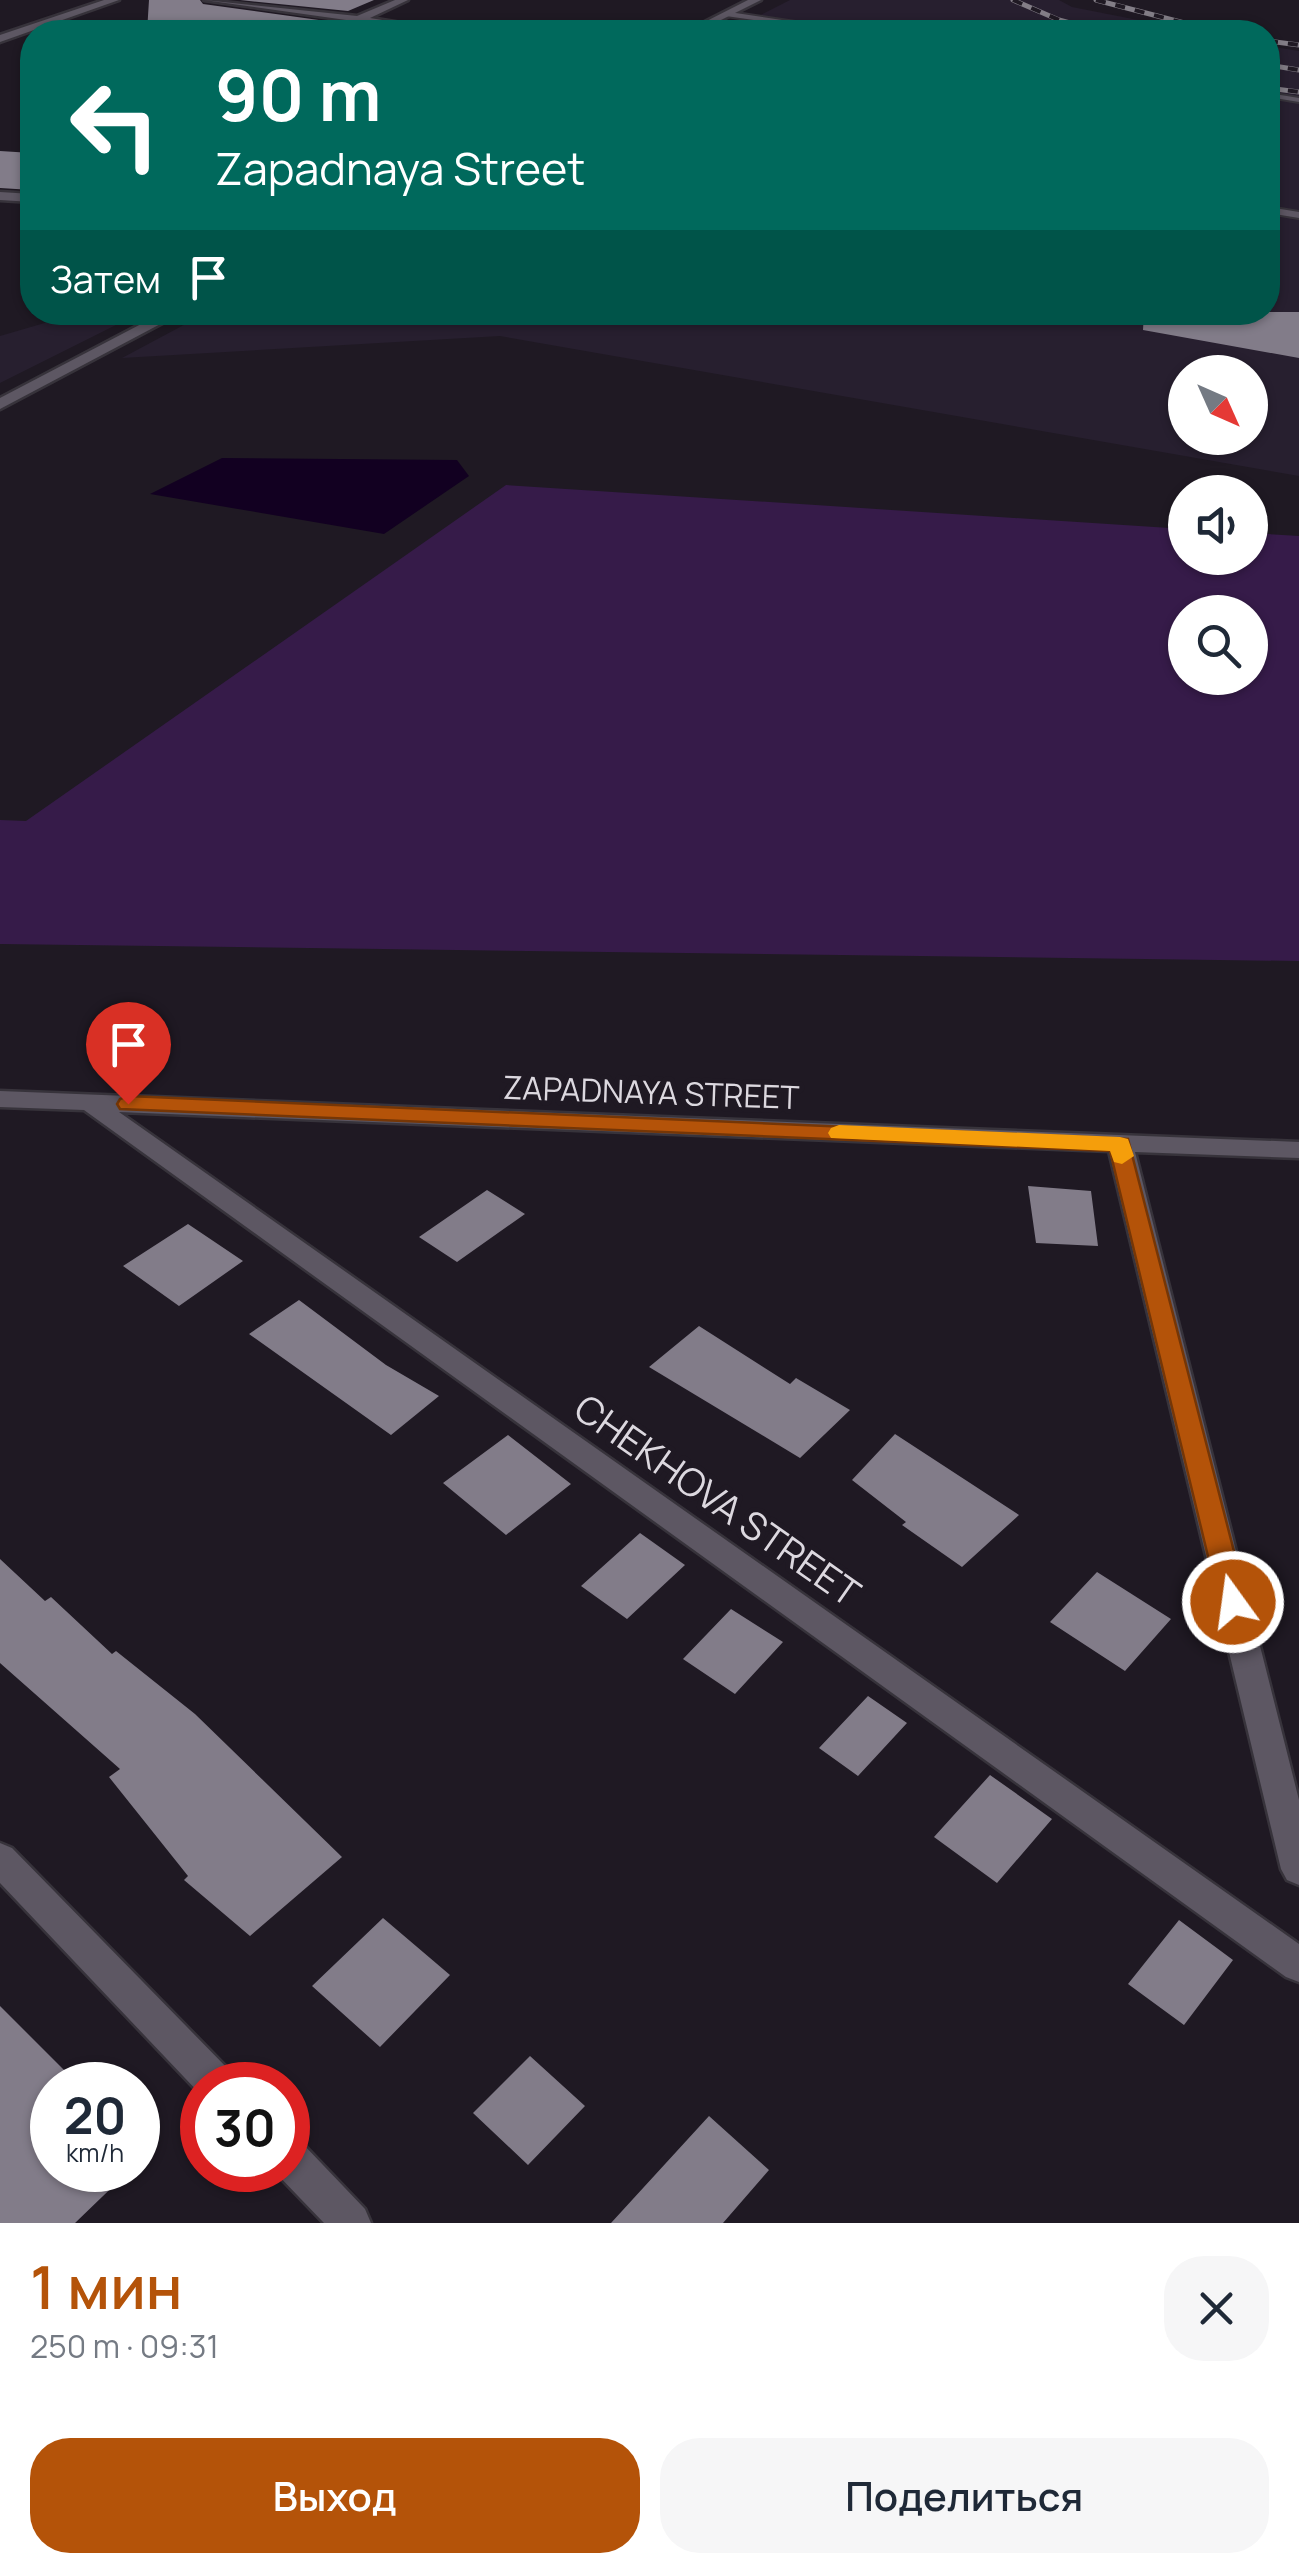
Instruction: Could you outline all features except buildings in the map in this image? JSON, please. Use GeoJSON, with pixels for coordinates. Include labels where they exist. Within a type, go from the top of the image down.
{"type":"FeatureCollection","features":[{"type":"Feature","properties":{"kind":"street"},"geometry":{"type":"LineString","coordinates":[[56,20],[114,0]]}},
{"type":"Feature","properties":{"kind":"street"},"geometry":{"type":"LineString","coordinates":[[210,0],[358,20],[402,0]]}},
{"type":"Feature","properties":{"kind":"street"},"geometry":{"type":"LineString","coordinates":[[716,20],[756,0]]}},
{"type":"Feature","properties":{"kind":"street"},"geometry":{"type":"LineString","coordinates":[[0,404],[151,325]]}},
{"type":"Feature","properties":{"kind":"street","name":"ZAPADNAYA STREET"},"geometry":{"type":"LineString","coordinates":[[0,1099],[1299,1150]]}},
{"type":"Feature","properties":{"kind":"street","name":"CHEKHOVA STREET"},"geometry":{"type":"LineString","coordinates":[[89,1102],[1299,1965]]}},
{"type":"Feature","properties":{"kind":"street"},"geometry":{"type":"LineString","coordinates":[[1120,1144],[1299,1869]]}},
{"type":"Feature","properties":{"kind":"street"},"geometry":{"type":"LineString","coordinates":[[0,1859],[196,2062]]}},
{"type":"Feature","properties":{"kind":"street"},"geometry":{"type":"LineString","coordinates":[[310,2180],[351,2223]]}},
{"type":"Feature","properties":{"kind":"lane"},"geometry":{"type":"LineString","coordinates":[[729,14],[767,20]]}},
{"type":"Feature","properties":{"kind":"shaded area"},"geometry":{"type":"Polygon","coordinates":[[[790,0],[1059,0],[1072,7],[1138,20],[751,20],[790,0]]]}},
{"type":"Feature","properties":{"kind":"shaded area"},"geometry":{"type":"Polygon","coordinates":[[[1280,48],[1299,51],[1299,476],[1179,455],[1268,455],[1268,355],[1168,355],[1168,453],[500,336],[122,358],[184,325],[1280,325],[1280,48]]]}},
{"type":"Feature","properties":{"kind":"shaded area"},"geometry":{"type":"Polygon","coordinates":[[[38,325],[116,325],[0,383],[0,336],[38,325]]]}},
{"type":"Feature","properties":{"kind":"shaded area"},"geometry":{"type":"Polygon","coordinates":[[[222,458],[457,460],[469,476],[384,534],[150,494],[222,458]]]}},
{"type":"Feature","properties":{"kind":"shaded area"},"geometry":{"type":"Polygon","coordinates":[[[506,485],[1168,528],[1168,575],[1268,575],[1268,534],[1299,536],[1299,961],[0,944],[0,820],[26,821],[506,485]]]}},
{"type":"Feature","properties":{"kind":"railway"},"geometry":{"type":"LineString","coordinates":[[1013,0],[1059,20]]}},
{"type":"Feature","properties":{"kind":"railway"},"geometry":{"type":"LineString","coordinates":[[1096,0],[1173,20]]}},
{"type":"Feature","properties":{"kind":"railway"},"geometry":{"type":"LineString","coordinates":[[1280,43],[1299,45]]}},
{"type":"Feature","properties":{"kind":"railway"},"geometry":{"type":"LineString","coordinates":[[1280,67],[1299,70]]}},
{"type":"Feature","properties":{"kind":"railway"},"geometry":{"type":"LineString","coordinates":[[1280,90],[1299,92]]}},
{"type":"Feature","properties":{"kind":"slow traffic"},"geometry":{"type":"LineString","coordinates":[[839,1133],[1120,1144],[1122,1156]]}},
{"type":"Feature","properties":{"kind":"route"},"geometry":{"type":"LineString","coordinates":[[128,1104],[1120,1144],[1233,1602]]}}]}
